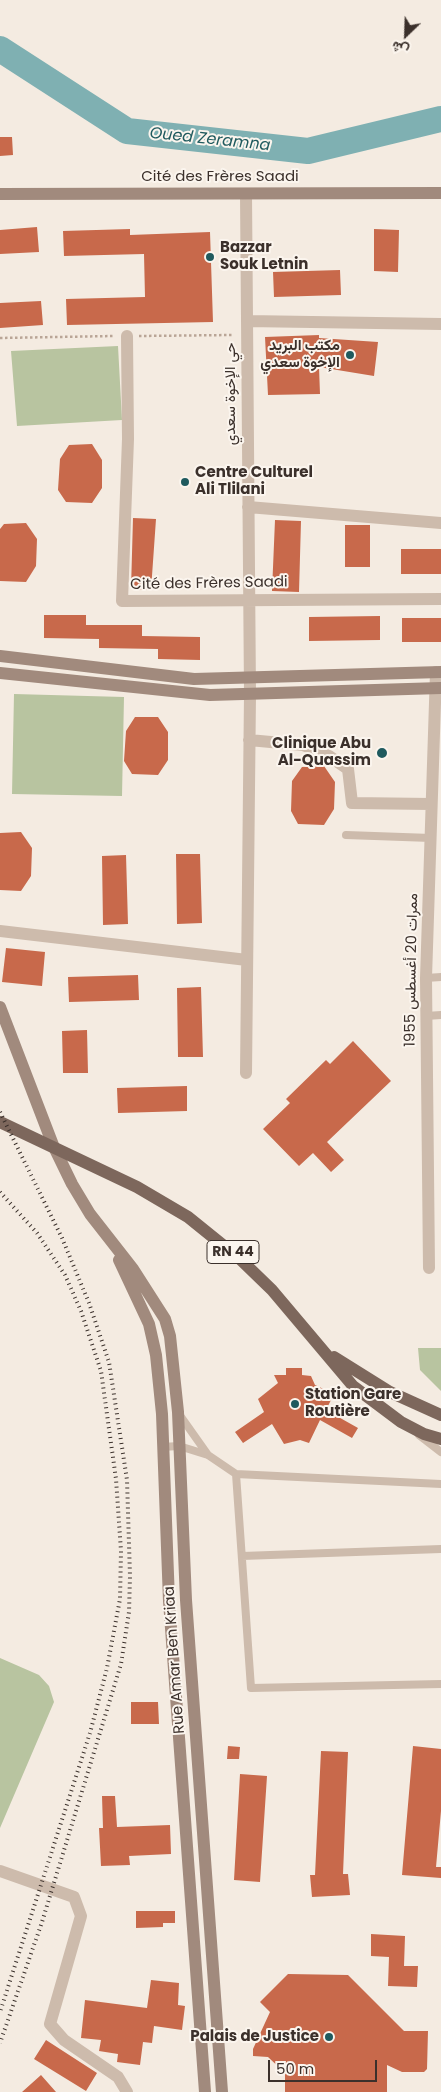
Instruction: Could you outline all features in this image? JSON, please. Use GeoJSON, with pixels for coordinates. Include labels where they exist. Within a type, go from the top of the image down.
{"type":"FeatureCollection","features":[{"type":"Feature","properties":{"kind":"main road","name":"Cité des Frères Saadi"},"geometry":{"type":"LineString","coordinates":[[0,194],[441,193]]}},
{"type":"Feature","properties":{"kind":"main road"},"geometry":{"type":"LineString","coordinates":[[0,656],[194,679],[439,672]]}},
{"type":"Feature","properties":{"kind":"main road"},"geometry":{"type":"LineString","coordinates":[[0,673],[171,693],[250,694],[438,688]]}},
{"type":"Feature","properties":{"kind":"main road"},"geometry":{"type":"LineString","coordinates":[[0,1007],[18,1054]]}},
{"type":"Feature","properties":{"kind":"main road"},"geometry":{"type":"LineString","coordinates":[[0,1024],[18,1054]]}},
{"type":"Feature","properties":{"kind":"main road","name":"Rue Amar Ben Kriaa"},"geometry":{"type":"LineString","coordinates":[[18,1054],[53,1145],[68,1176],[111,1244],[149,1324],[154,1340],[162,1414],[169,1601],[205,2092]]}},
{"type":"Feature","properties":{"kind":"main road","name":"RN 44"},"geometry":{"type":"LineString","coordinates":[[0,1122],[119,1178],[170,1205],[221,1242],[272,1290],[325,1351]]}},
{"type":"Feature","properties":{"kind":"main road","name":"Rue Amar Ben Kriaa"},"geometry":{"type":"LineString","coordinates":[[111,1244],[133,1269],[165,1318],[173,1353],[178,1412],[186,1600],[222,2092]]}},
{"type":"Feature","properties":{"kind":"main road"},"geometry":{"type":"LineString","coordinates":[[325,1351],[390,1392],[441,1416]]}},
{"type":"Feature","properties":{"kind":"main road"},"geometry":{"type":"LineString","coordinates":[[325,1351],[353,1386],[402,1422],[424,1434],[441,1439]]}},
{"type":"Feature","properties":{"kind":"street","name":"حي الإخوة سعدي"},"geometry":{"type":"LineString","coordinates":[[246,194],[249,677]]}},
{"type":"Feature","properties":{"kind":"street"},"geometry":{"type":"LineString","coordinates":[[247,321],[441,324]]}},
{"type":"Feature","properties":{"kind":"street","name":"Cité des Frères Saadi"},"geometry":{"type":"LineString","coordinates":[[127,336],[128,439],[122,601],[441,599]]}},
{"type":"Feature","properties":{"kind":"street"},"geometry":{"type":"LineString","coordinates":[[248,507],[441,523]]}},
{"type":"Feature","properties":{"kind":"street","name":"ممرات 20 أغسطس 1955"},"geometry":{"type":"LineString","coordinates":[[429,1268],[426,978],[431,838],[430,804],[439,672]]}},
{"type":"Feature","properties":{"kind":"street"},"geometry":{"type":"LineString","coordinates":[[246,1072],[249,677]]}},
{"type":"Feature","properties":{"kind":"street"},"geometry":{"type":"LineString","coordinates":[[249,740],[303,745],[329,756],[348,769],[352,803],[430,804]]}},
{"type":"Feature","properties":{"kind":"street"},"geometry":{"type":"LineString","coordinates":[[0,932],[247,960]]}},
{"type":"Feature","properties":{"kind":"street"},"geometry":{"type":"LineString","coordinates":[[0,1872],[74,1897],[81,1916],[50,2024],[64,2040],[118,2078],[127,2092]]}},
{"type":"Feature","properties":{"kind":"lane"},"geometry":{"type":"LineString","coordinates":[[346,835],[431,838]]}},
{"type":"Feature","properties":{"kind":"lane"},"geometry":{"type":"LineString","coordinates":[[426,978],[441,977]]}},
{"type":"Feature","properties":{"kind":"lane"},"geometry":{"type":"LineString","coordinates":[[426,1016],[441,1015]]}},
{"type":"Feature","properties":{"kind":"lane"},"geometry":{"type":"LineString","coordinates":[[178,1412],[208,1455]]}},
{"type":"Feature","properties":{"kind":"lane"},"geometry":{"type":"LineString","coordinates":[[402,1422],[441,1452]]}},
{"type":"Feature","properties":{"kind":"lane"},"geometry":{"type":"LineString","coordinates":[[162,1446],[179,1446],[208,1455],[236,1474],[441,1484]]}},
{"type":"Feature","properties":{"kind":"lane"},"geometry":{"type":"LineString","coordinates":[[236,1474],[251,1688],[441,1684]]}},
{"type":"Feature","properties":{"kind":"lane"},"geometry":{"type":"LineString","coordinates":[[242,1556],[441,1549]]}},
{"type":"Feature","properties":{"kind":"green space"},"geometry":{"type":"Polygon","coordinates":[[[118,346],[122,420],[17,426],[11,351],[118,346]]]}},
{"type":"Feature","properties":{"kind":"green space"},"geometry":{"type":"Polygon","coordinates":[[[14,694],[124,697],[122,796],[12,794],[14,694]]]}},
{"type":"Feature","properties":{"kind":"green space"},"geometry":{"type":"Polygon","coordinates":[[[418,1348],[441,1348],[441,1391],[420,1370],[418,1348]]]}},
{"type":"Feature","properties":{"kind":"green space"},"geometry":{"type":"Polygon","coordinates":[[[0,1658],[39,1675],[49,1686],[54,1702],[0,1828],[0,1658]]]}},
{"type":"Feature","properties":{"kind":"building"},"geometry":{"type":"Polygon","coordinates":[[[0,137],[12,137],[13,155],[0,156],[0,137]]]}},
{"type":"Feature","properties":{"kind":"building"},"geometry":{"type":"Polygon","coordinates":[[[37,227],[39,252],[0,254],[0,230],[37,227]]]}},
{"type":"Feature","properties":{"kind":"building"},"geometry":{"type":"Polygon","coordinates":[[[130,229],[130,235],[210,232],[213,322],[67,325],[66,299],[145,297],[144,254],[64,256],[63,231],[130,229]]]}},
{"type":"Feature","properties":{"kind":"building"},"geometry":{"type":"Polygon","coordinates":[[[374,229],[399,230],[398,272],[374,271],[374,229]]]}},
{"type":"Feature","properties":{"kind":"building"},"geometry":{"type":"Polygon","coordinates":[[[340,270],[341,295],[274,297],[273,272],[340,270]]]}},
{"type":"Feature","properties":{"kind":"building"},"geometry":{"type":"Polygon","coordinates":[[[41,301],[43,325],[0,328],[0,303],[41,301]]]}},
{"type":"Feature","properties":{"kind":"building"},"geometry":{"type":"Polygon","coordinates":[[[319,335],[319,338],[378,342],[374,376],[319,367],[320,394],[268,395],[265,337],[319,335]]]}},
{"type":"Feature","properties":{"kind":"building"},"geometry":{"type":"Polygon","coordinates":[[[92,444],[102,460],[102,488],[92,503],[66,502],[58,490],[60,459],[69,445],[92,444]]]}},
{"type":"Feature","properties":{"kind":"building"},"geometry":{"type":"Polygon","coordinates":[[[133,518],[156,519],[151,590],[131,589],[133,518]]]}},
{"type":"Feature","properties":{"kind":"building"},"geometry":{"type":"Polygon","coordinates":[[[275,520],[301,521],[299,592],[272,591],[275,520]]]}},
{"type":"Feature","properties":{"kind":"building"},"geometry":{"type":"Polygon","coordinates":[[[26,523],[37,539],[36,566],[26,582],[0,581],[0,529],[4,524],[26,523]]]}},
{"type":"Feature","properties":{"kind":"building"},"geometry":{"type":"Polygon","coordinates":[[[345,525],[370,525],[370,567],[345,567],[345,525]]]}},
{"type":"Feature","properties":{"kind":"building"},"geometry":{"type":"Polygon","coordinates":[[[401,549],[441,549],[441,574],[401,574],[401,549]]]}},
{"type":"Feature","properties":{"kind":"building"},"geometry":{"type":"Polygon","coordinates":[[[44,615],[86,615],[86,625],[142,625],[142,636],[200,637],[200,660],[158,659],[158,649],[99,648],[99,639],[44,638],[44,615]]]}},
{"type":"Feature","properties":{"kind":"building"},"geometry":{"type":"Polygon","coordinates":[[[380,616],[380,640],[309,641],[309,617],[380,616]]]}},
{"type":"Feature","properties":{"kind":"building"},"geometry":{"type":"Polygon","coordinates":[[[402,618],[441,618],[441,642],[402,642],[402,618]]]}},
{"type":"Feature","properties":{"kind":"building"},"geometry":{"type":"Polygon","coordinates":[[[135,717],[158,717],[168,732],[168,760],[158,775],[132,774],[124,761],[126,731],[135,717]]]}},
{"type":"Feature","properties":{"kind":"building"},"geometry":{"type":"Polygon","coordinates":[[[324,766],[335,782],[334,809],[324,825],[298,824],[291,811],[292,781],[302,767],[324,766]]]}},
{"type":"Feature","properties":{"kind":"building"},"geometry":{"type":"Polygon","coordinates":[[[21,832],[32,848],[31,876],[21,891],[0,890],[0,833],[21,832]]]}},
{"type":"Feature","properties":{"kind":"building"},"geometry":{"type":"Polygon","coordinates":[[[176,854],[200,854],[202,923],[177,924],[176,854]]]}},
{"type":"Feature","properties":{"kind":"building"},"geometry":{"type":"Polygon","coordinates":[[[126,855],[128,924],[103,925],[102,856],[126,855]]]}},
{"type":"Feature","properties":{"kind":"building"},"geometry":{"type":"Polygon","coordinates":[[[6,948],[45,952],[42,986],[2,982],[6,948]]]}},
{"type":"Feature","properties":{"kind":"building"},"geometry":{"type":"Polygon","coordinates":[[[138,975],[139,1000],[69,1002],[68,977],[138,975]]]}},
{"type":"Feature","properties":{"kind":"building"},"geometry":{"type":"Polygon","coordinates":[[[201,987],[203,1057],[178,1057],[177,988],[201,987]]]}},
{"type":"Feature","properties":{"kind":"building"},"geometry":{"type":"Polygon","coordinates":[[[87,1030],[88,1073],[63,1073],[62,1031],[87,1030]]]}},
{"type":"Feature","properties":{"kind":"building"},"geometry":{"type":"Polygon","coordinates":[[[353,1041],[391,1081],[327,1142],[344,1160],[331,1172],[313,1153],[299,1166],[263,1129],[290,1103],[286,1099],[326,1060],[330,1064],[353,1041]]]}},
{"type":"Feature","properties":{"kind":"building"},"geometry":{"type":"Polygon","coordinates":[[[187,1086],[187,1111],[118,1113],[117,1088],[187,1086]]]}},
{"type":"Feature","properties":{"kind":"building","name":"Station Gare Routière"},"geometry":{"type":"Polygon","coordinates":[[[286,1368],[302,1368],[302,1375],[311,1376],[315,1385],[334,1394],[326,1410],[358,1428],[352,1438],[320,1420],[309,1443],[300,1440],[284,1444],[272,1424],[243,1443],[235,1432],[264,1412],[258,1399],[278,1383],[274,1375],[286,1375],[286,1368]]]}},
{"type":"Feature","properties":{"kind":"building"},"geometry":{"type":"Polygon","coordinates":[[[131,1702],[158,1702],[159,1724],[131,1724],[131,1702]]]}},
{"type":"Feature","properties":{"kind":"building"},"geometry":{"type":"Polygon","coordinates":[[[228,1746],[240,1747],[239,1759],[227,1759],[228,1746]]]}},
{"type":"Feature","properties":{"kind":"building"},"geometry":{"type":"Polygon","coordinates":[[[413,1746],[441,1749],[441,1811],[436,1867],[441,1867],[441,1878],[402,1875],[413,1746]]]}},
{"type":"Feature","properties":{"kind":"building"},"geometry":{"type":"Polygon","coordinates":[[[321,1751],[348,1752],[343,1874],[348,1874],[350,1895],[312,1897],[310,1875],[315,1875],[321,1751]]]}},
{"type":"Feature","properties":{"kind":"building"},"geometry":{"type":"Polygon","coordinates":[[[240,1774],[267,1776],[260,1882],[234,1880],[240,1774]]]}},
{"type":"Feature","properties":{"kind":"building"},"geometry":{"type":"Polygon","coordinates":[[[102,1796],[115,1796],[117,1827],[170,1825],[171,1854],[129,1856],[130,1865],[101,1866],[99,1828],[103,1828],[102,1796]]]}},
{"type":"Feature","properties":{"kind":"building"},"geometry":{"type":"Polygon","coordinates":[[[136,1911],[175,1911],[175,1923],[163,1923],[163,1927],[136,1928],[136,1911]]]}},
{"type":"Feature","properties":{"kind":"building"},"geometry":{"type":"Polygon","coordinates":[[[371,1934],[405,1936],[404,1966],[418,1966],[417,1987],[388,1986],[389,1957],[371,1956],[371,1934]]]}},
{"type":"Feature","properties":{"kind":"building"},"geometry":{"type":"Polygon","coordinates":[[[288,1974],[348,1975],[404,2031],[428,2031],[427,2069],[424,2072],[402,2072],[387,2065],[387,2092],[285,2092],[285,2073],[268,2057],[253,2056],[253,2049],[270,2012],[260,2002],[288,1974]]]}},
{"type":"Feature","properties":{"kind":"building"},"geometry":{"type":"Polygon","coordinates":[[[151,1980],[179,1983],[178,2005],[185,2006],[182,2030],[154,2026],[152,2043],[143,2042],[140,2065],[117,2062],[118,2054],[99,2051],[101,2040],[81,2038],[85,2000],[147,2008],[151,1980]]]}},
{"type":"Feature","properties":{"kind":"building"},"geometry":{"type":"Polygon","coordinates":[[[46,2040],[97,2073],[86,2091],[34,2059],[46,2040]]]}},
{"type":"Feature","properties":{"kind":"building"},"geometry":{"type":"Polygon","coordinates":[[[41,2075],[56,2092],[22,2092],[41,2075]]]}},
{"type":"Feature","properties":{"kind":"waterway","name":"Oued Zeramna"},"geometry":{"type":"LineString","coordinates":[[0,49],[127,131],[308,151],[441,119]]}},
{"type":"Feature","properties":{"kind":"railway"},"geometry":{"type":"LineString","coordinates":[[0,1112],[62,1238],[89,1303],[109,1362],[127,1480],[130,1576],[129,1612],[121,1664],[42,1922],[0,2043]]}},
{"type":"Feature","properties":{"kind":"railway"},"geometry":{"type":"LineString","coordinates":[[0,1192],[37,1233],[65,1275],[81,1311],[101,1371],[116,1479],[121,1551],[120,1599],[107,1668],[90,1733],[0,2012]]}},
{"type":"Feature","properties":{"kind":"place","name":"Bazzar Souk Letnin"},"geometry":{"type":"Point","coordinates":[210,257]}},
{"type":"Feature","properties":{"kind":"place","name":"مكتب البريد الإخوة سعدي"},"geometry":{"type":"Point","coordinates":[350,355]}},
{"type":"Feature","properties":{"kind":"place","name":"Centre Culturel Ali Tlilani"},"geometry":{"type":"Point","coordinates":[185,482]}},
{"type":"Feature","properties":{"kind":"place","name":"Clinique Abu Al-Quassim"},"geometry":{"type":"Point","coordinates":[382,753]}},
{"type":"Feature","properties":{"kind":"place","name":"Station Gare Routière"},"geometry":{"type":"Point","coordinates":[295,1404]}},
{"type":"Feature","properties":{"kind":"place","name":"Palais de Justice"},"geometry":{"type":"Point","coordinates":[329,2037]}}]}
